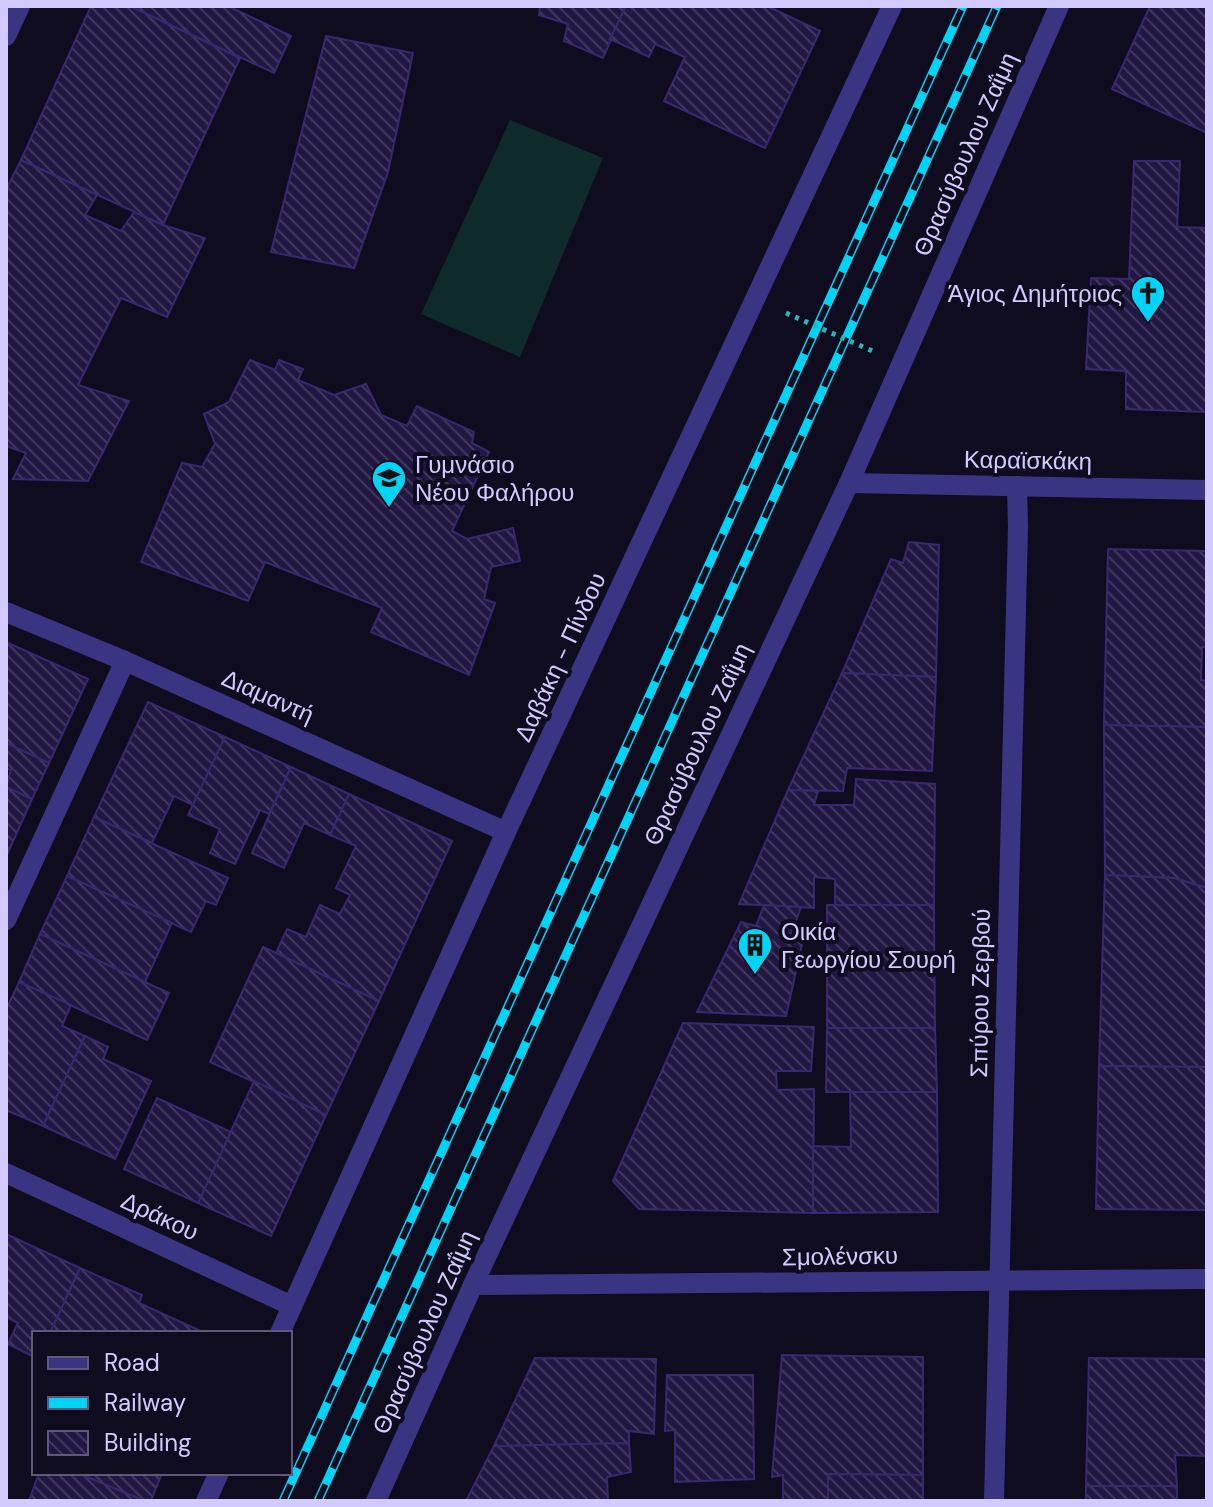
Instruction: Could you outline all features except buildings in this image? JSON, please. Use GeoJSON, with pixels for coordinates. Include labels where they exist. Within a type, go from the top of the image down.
{"type":"FeatureCollection","features":[{"type":"Feature","properties":{"kind":"street"},"geometry":{"type":"LineString","coordinates":[[6,36],[20,6]]}},
{"type":"Feature","properties":{"kind":"street","name":"Δαβάκη - Πίνδου"},"geometry":{"type":"LineString","coordinates":[[281,1331],[506,832],[892,6]]}},
{"type":"Feature","properties":{"kind":"street","name":"Θρασύβουλου Ζαΐμη"},"geometry":{"type":"LineString","coordinates":[[376,1501],[473,1285],[849,483],[1059,6]]}},
{"type":"Feature","properties":{"kind":"street","name":"Καραϊσκάκη"},"geometry":{"type":"LineString","coordinates":[[849,483],[1207,490]]}},
{"type":"Feature","properties":{"kind":"street","name":"Σπύρου Ζερβού"},"geometry":{"type":"LineString","coordinates":[[994,1501],[1017,486]]}},
{"type":"Feature","properties":{"kind":"street","name":"Διαμαντή"},"geometry":{"type":"LineString","coordinates":[[6,612],[125,661],[506,832]]}},
{"type":"Feature","properties":{"kind":"street"},"geometry":{"type":"LineString","coordinates":[[6,920],[125,661]]}},
{"type":"Feature","properties":{"kind":"street","name":"Δράκου"},"geometry":{"type":"LineString","coordinates":[[6,1173],[292,1306]]}},
{"type":"Feature","properties":{"kind":"street","name":"Σμολένσκυ"},"geometry":{"type":"LineString","coordinates":[[473,1285],[1207,1279]]}},
{"type":"Feature","properties":{"kind":"street"},"geometry":{"type":"LineString","coordinates":[[206,1501],[218,1475]]}},
{"type":"Feature","properties":{"kind":"path"},"geometry":{"type":"LineString","coordinates":[[786,313],[877,353]]}},
{"type":"Feature","properties":{"kind":"green space"},"geometry":{"type":"Polygon","coordinates":[[[510,120],[603,158],[520,357],[421,314],[510,120]]]}},
{"type":"Feature","properties":{"kind":"railway"},"geometry":{"type":"LineString","coordinates":[[283,1501],[963,6]]}},
{"type":"Feature","properties":{"kind":"railway"},"geometry":{"type":"LineString","coordinates":[[318,1501],[997,6]]}},
{"type":"Feature","properties":{"kind":"place","name":"Άγιος Δημήτριος"},"geometry":{"type":"Point","coordinates":[1148,324]}},
{"type":"Feature","properties":{"kind":"place","name":"Γυμνάσιο Νέου Φαλήρου"},"geometry":{"type":"Point","coordinates":[389,509]}},
{"type":"Feature","properties":{"kind":"place","name":"Οικία Γεωργίου Σουρή"},"geometry":{"type":"Point","coordinates":[755,976]}}]}
